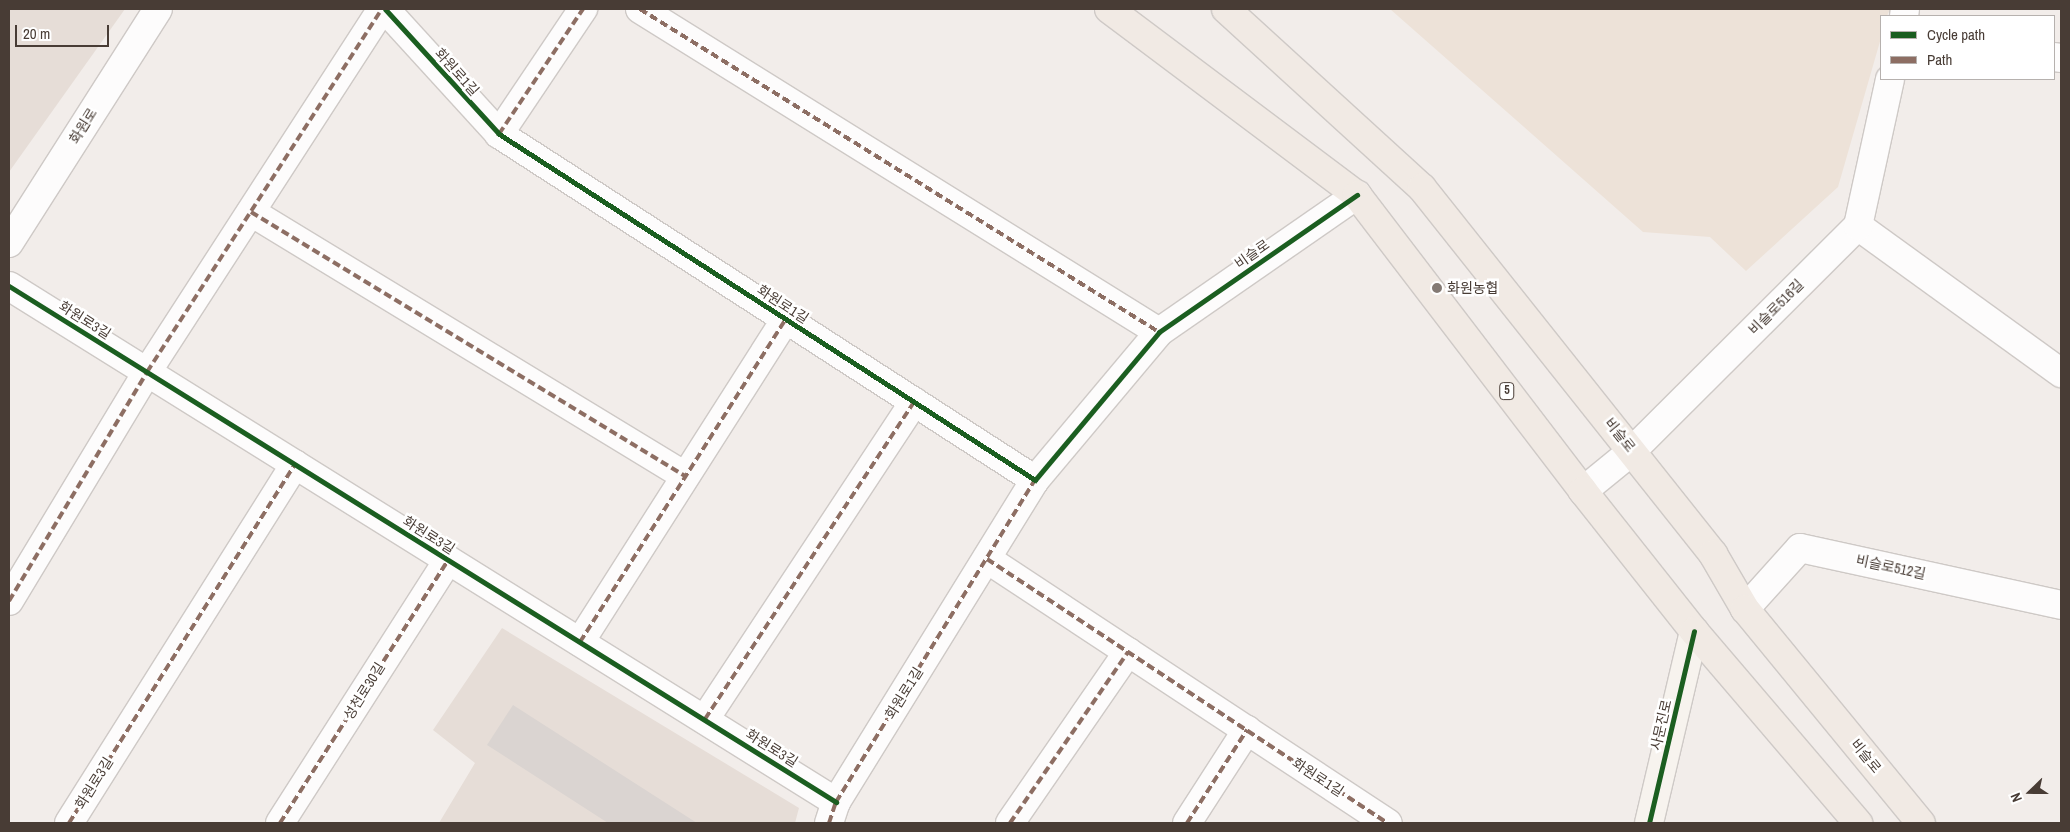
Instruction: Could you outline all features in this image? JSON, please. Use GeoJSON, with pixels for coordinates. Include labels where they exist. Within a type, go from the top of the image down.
{"type":"FeatureCollection","features":[{"type":"Feature","properties":{"kind":"main road","name":"5"},"geometry":{"type":"LineString","coordinates":[[1109,9],[1356,195],[1583,491],[1694,631],[1858,823]]}},
{"type":"Feature","properties":{"kind":"main road","name":"비슬로"},"geometry":{"type":"LineString","coordinates":[[1226,9],[1422,188],[1712,554],[1745,609],[1921,823]]}},
{"type":"Feature","properties":{"kind":"street","name":"화원로"},"geometry":{"type":"LineString","coordinates":[[9,243],[158,9]]}},
{"type":"Feature","properties":{"kind":"street","name":"화원로1길"},"geometry":{"type":"LineString","coordinates":[[147,372],[383,9],[499,134],[1035,480]]}},
{"type":"Feature","properties":{"kind":"street"},"geometry":{"type":"LineString","coordinates":[[499,134],[582,9]]}},
{"type":"Feature","properties":{"kind":"street"},"geometry":{"type":"LineString","coordinates":[[640,9],[1159,332]]}},
{"type":"Feature","properties":{"kind":"street"},"geometry":{"type":"LineString","coordinates":[[1890,80],[1858,226],[2061,373]]}},
{"type":"Feature","properties":{"kind":"street","name":"비슬로"},"geometry":{"type":"LineString","coordinates":[[1159,332],[1356,195]]}},
{"type":"Feature","properties":{"kind":"street"},"geometry":{"type":"LineString","coordinates":[[251,212],[685,476],[580,642]]}},
{"type":"Feature","properties":{"kind":"street","name":"비슬로516길"},"geometry":{"type":"LineString","coordinates":[[1583,491],[1632,451],[1858,226]]}},
{"type":"Feature","properties":{"kind":"street","name":"화원로3길"},"geometry":{"type":"LineString","coordinates":[[9,286],[705,720],[833,812]]}},
{"type":"Feature","properties":{"kind":"street","name":"화원로1길"},"geometry":{"type":"LineString","coordinates":[[685,476],[786,319]]}},
{"type":"Feature","properties":{"kind":"street","name":"화원로1길"},"geometry":{"type":"LineString","coordinates":[[833,812],[1035,480],[1159,332]]}},
{"type":"Feature","properties":{"kind":"street"},"geometry":{"type":"LineString","coordinates":[[9,600],[147,372]]}},
{"type":"Feature","properties":{"kind":"street"},"geometry":{"type":"LineString","coordinates":[[705,720],[914,402]]}},
{"type":"Feature","properties":{"kind":"street","name":"화원로3길"},"geometry":{"type":"LineString","coordinates":[[69,823],[295,464]]}},
{"type":"Feature","properties":{"kind":"street","name":"비슬로512길"},"geometry":{"type":"LineString","coordinates":[[1745,609],[1800,548],[2061,605]]}},
{"type":"Feature","properties":{"kind":"street","name":"화원로1길"},"geometry":{"type":"LineString","coordinates":[[987,559],[1388,823]]}},
{"type":"Feature","properties":{"kind":"street","name":"성천로30길"},"geometry":{"type":"LineString","coordinates":[[280,823],[448,560]]}},
{"type":"Feature","properties":{"kind":"street","name":"사문진로"},"geometry":{"type":"LineString","coordinates":[[1649,823],[1694,631]]}},
{"type":"Feature","properties":{"kind":"street"},"geometry":{"type":"LineString","coordinates":[[1010,823],[1128,652]]}},
{"type":"Feature","properties":{"kind":"street"},"geometry":{"type":"LineString","coordinates":[[1187,823],[1247,730]]}},
{"type":"Feature","properties":{"kind":"shaded area"},"geometry":{"type":"Polygon","coordinates":[[[9,9],[125,9],[9,172],[9,9]]]}},
{"type":"Feature","properties":{"kind":"shaded area"},"geometry":{"type":"Polygon","coordinates":[[[1390,9],[1890,9],[1887,15],[1880,15],[1880,41],[1838,187],[1746,271],[1710,237],[1643,232],[1390,9]]]}},
{"type":"Feature","properties":{"kind":"shaded area"},"geometry":{"type":"Polygon","coordinates":[[[502,628],[799,808],[795,823],[439,823],[475,763],[433,730],[502,628]]]}},
{"type":"Feature","properties":{"kind":"building"},"geometry":{"type":"Polygon","coordinates":[[[513,705],[697,823],[608,823],[487,745],[513,705]]]}},
{"type":"Feature","properties":{"kind":"marked path"},"geometry":{"type":"LineString","coordinates":[[9,601],[147,372],[382,9]]}},
{"type":"Feature","properties":{"kind":"marked path"},"geometry":{"type":"LineString","coordinates":[[499,134],[583,9]]}},
{"type":"Feature","properties":{"kind":"marked path"},"geometry":{"type":"LineString","coordinates":[[640,9],[1159,332]]}},
{"type":"Feature","properties":{"kind":"marked path"},"geometry":{"type":"LineString","coordinates":[[251,212],[685,476]]}},
{"type":"Feature","properties":{"kind":"marked path"},"geometry":{"type":"LineString","coordinates":[[580,642],[786,319]]}},
{"type":"Feature","properties":{"kind":"marked path"},"geometry":{"type":"LineString","coordinates":[[705,719],[914,402]]}},
{"type":"Feature","properties":{"kind":"marked path"},"geometry":{"type":"LineString","coordinates":[[69,823],[295,464]]}},
{"type":"Feature","properties":{"kind":"marked path"},"geometry":{"type":"LineString","coordinates":[[829,823],[836,802],[1035,480]]}},
{"type":"Feature","properties":{"kind":"marked path"},"geometry":{"type":"LineString","coordinates":[[987,559],[1388,823]]}},
{"type":"Feature","properties":{"kind":"marked path"},"geometry":{"type":"LineString","coordinates":[[280,823],[448,560]]}},
{"type":"Feature","properties":{"kind":"marked path"},"geometry":{"type":"LineString","coordinates":[[1010,823],[1128,652]]}},
{"type":"Feature","properties":{"kind":"marked path"},"geometry":{"type":"LineString","coordinates":[[1187,823],[1247,730]]}},
{"type":"Feature","properties":{"kind":"cycle path"},"geometry":{"type":"LineString","coordinates":[[385,9],[499,134],[1035,480],[1159,332],[1357,195]]}},
{"type":"Feature","properties":{"kind":"cycle path"},"geometry":{"type":"LineString","coordinates":[[9,286],[836,802]]}},
{"type":"Feature","properties":{"kind":"cycle path"},"geometry":{"type":"LineString","coordinates":[[1649,823],[1694,631]]}},
{"type":"Feature","properties":{"kind":"place","name":"화원농협"},"geometry":{"type":"Point","coordinates":[1437,288]}}]}
